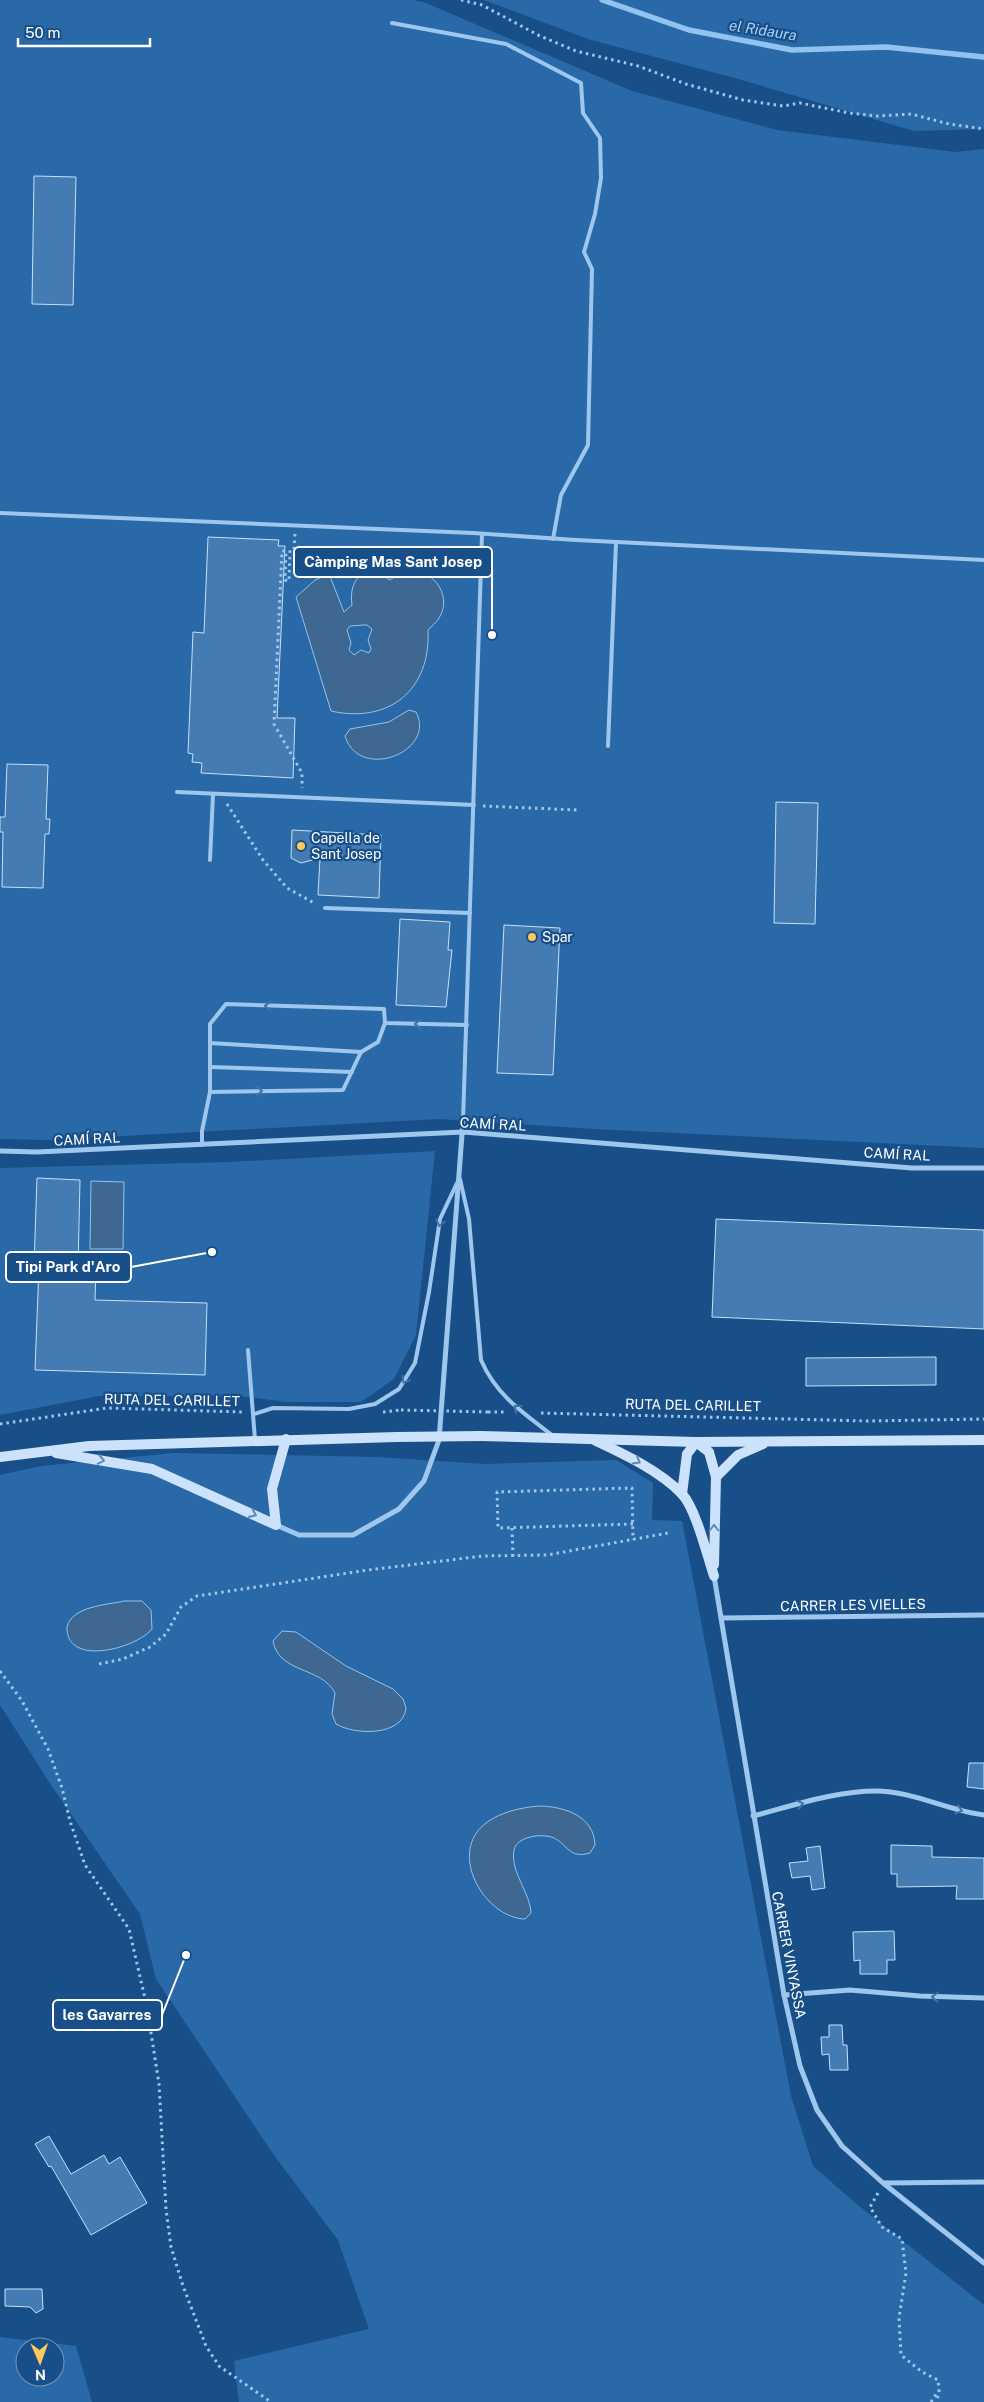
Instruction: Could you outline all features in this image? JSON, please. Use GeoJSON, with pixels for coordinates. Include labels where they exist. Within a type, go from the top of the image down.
{"type":"FeatureCollection","features":[{"type":"Feature","properties":{"kind":"street"},"geometry":{"type":"LineString","coordinates":[[35,1451],[84,1456],[152,1469],[299,1535],[353,1535],[399,1509],[424,1481],[439,1440],[463,1121]]}},
{"type":"Feature","properties":{"kind":"street","name":"CAMÍ RAL"},"geometry":{"type":"LineString","coordinates":[[0,1151],[37,1152],[463,1132],[912,1168],[984,1168]]}},
{"type":"Feature","properties":{"kind":"street"},"geometry":{"type":"LineString","coordinates":[[0,1457],[35,1451],[89,1446],[286,1439],[481,1436],[696,1442],[984,1440]]}},
{"type":"Feature","properties":{"kind":"street"},"geometry":{"type":"LineString","coordinates":[[276,1525],[272,1489],[286,1439]]}},
{"type":"Feature","properties":{"kind":"street"},"geometry":{"type":"LineString","coordinates":[[593,1440],[638,1461],[682,1494],[698,1526],[714,1576]]}},
{"type":"Feature","properties":{"kind":"street"},"geometry":{"type":"LineString","coordinates":[[696,1442],[709,1452],[716,1476],[714,1576]]}},
{"type":"Feature","properties":{"kind":"street"},"geometry":{"type":"LineString","coordinates":[[682,1494],[687,1454],[696,1442]]}},
{"type":"Feature","properties":{"kind":"street"},"geometry":{"type":"LineString","coordinates":[[716,1476],[738,1454],[768,1442]]}},
{"type":"Feature","properties":{"kind":"street","name":"CARRER VINYASSA"},"geometry":{"type":"LineString","coordinates":[[714,1576],[784,1995],[800,2066],[817,2110],[842,2146],[883,2183],[984,2263]]}},
{"type":"Feature","properties":{"kind":"street","name":"CARRER LES VIELLES"},"geometry":{"type":"LineString","coordinates":[[722,1618],[984,1615]]}},
{"type":"Feature","properties":{"kind":"street"},"geometry":{"type":"LineString","coordinates":[[753,1816],[844,1794],[877,1791],[924,1799],[970,1814],[984,1815]]}},
{"type":"Feature","properties":{"kind":"street"},"geometry":{"type":"LineString","coordinates":[[784,1995],[850,1990],[920,1996],[984,1998]]}},
{"type":"Feature","properties":{"kind":"street"},"geometry":{"type":"LineString","coordinates":[[883,2183],[984,2182]]}},
{"type":"Feature","properties":{"kind":"lane"},"geometry":{"type":"LineString","coordinates":[[392,23],[506,44],[581,83],[583,113],[600,138],[601,178],[596,214],[584,252],[592,269],[588,446],[562,495],[553,539]]}},
{"type":"Feature","properties":{"kind":"lane"},"geometry":{"type":"LineString","coordinates":[[0,513],[482,534],[984,560]]}},
{"type":"Feature","properties":{"kind":"lane"},"geometry":{"type":"LineString","coordinates":[[463,1121],[482,534]]}},
{"type":"Feature","properties":{"kind":"lane"},"geometry":{"type":"LineString","coordinates":[[608,746],[616,542]]}},
{"type":"Feature","properties":{"kind":"lane"},"geometry":{"type":"LineString","coordinates":[[177,792],[474,806]]}},
{"type":"Feature","properties":{"kind":"lane"},"geometry":{"type":"LineString","coordinates":[[210,860],[213,794]]}},
{"type":"Feature","properties":{"kind":"lane"},"geometry":{"type":"LineString","coordinates":[[325,908],[470,913]]}},
{"type":"Feature","properties":{"kind":"lane"},"geometry":{"type":"LineString","coordinates":[[202,1145],[202,1131],[210,1092],[210,1043],[210,1024],[226,1004],[384,1009],[385,1023],[378,1042],[361,1052],[210,1043]]}},
{"type":"Feature","properties":{"kind":"lane"},"geometry":{"type":"LineString","coordinates":[[385,1023],[467,1025]]}},
{"type":"Feature","properties":{"kind":"lane"},"geometry":{"type":"LineString","coordinates":[[210,1092],[343,1090],[361,1052]]}},
{"type":"Feature","properties":{"kind":"lane"},"geometry":{"type":"LineString","coordinates":[[210,1067],[352,1072]]}},
{"type":"Feature","properties":{"kind":"lane"},"geometry":{"type":"LineString","coordinates":[[459,1178],[469,1219],[481,1360],[488,1377],[498,1390],[556,1438]]}},
{"type":"Feature","properties":{"kind":"lane"},"geometry":{"type":"LineString","coordinates":[[254,1414],[273,1408],[348,1409],[375,1404],[399,1389],[415,1363],[429,1292],[440,1218],[459,1178]]}},
{"type":"Feature","properties":{"kind":"lane"},"geometry":{"type":"LineString","coordinates":[[248,1350],[255,1440]]}},
{"type":"Feature","properties":{"kind":"path"},"geometry":{"type":"LineString","coordinates":[[461,0],[482,5],[540,36],[576,51],[638,66],[686,84],[743,100],[783,106],[800,103],[849,114],[877,116],[911,114],[949,124],[984,129]]}},
{"type":"Feature","properties":{"kind":"path"},"geometry":{"type":"LineString","coordinates":[[294,549],[290,550],[289,581],[285,580],[286,551],[282,551],[274,724],[302,773]]}},
{"type":"Feature","properties":{"kind":"path"},"geometry":{"type":"LineString","coordinates":[[223,794],[231,813],[263,860],[287,888],[325,908]]}},
{"type":"Feature","properties":{"kind":"path"},"geometry":{"type":"LineString","coordinates":[[474,806],[577,810]]}},
{"type":"Feature","properties":{"kind":"path","name":"RUTA DEL CARILLET"},"geometry":{"type":"LineString","coordinates":[[0,1424],[107,1408],[207,1410],[254,1414]]}},
{"type":"Feature","properties":{"kind":"path","name":"RUTA DEL CARILLET"},"geometry":{"type":"LineString","coordinates":[[401,1410],[868,1421],[984,1419]]}},
{"type":"Feature","properties":{"kind":"path"},"geometry":{"type":"LineString","coordinates":[[633,1524],[498,1528],[497,1492],[632,1488],[633,1524],[633,1540]]}},
{"type":"Feature","properties":{"kind":"path"},"geometry":{"type":"LineString","coordinates":[[512,1528],[513,1556]]}},
{"type":"Feature","properties":{"kind":"path"},"geometry":{"type":"LineString","coordinates":[[99,1664],[123,1659],[150,1647],[166,1634],[181,1607],[198,1596],[377,1569],[483,1556],[556,1553],[668,1533]]}},
{"type":"Feature","properties":{"kind":"path"},"geometry":{"type":"LineString","coordinates":[[0,1671],[22,1700],[48,1749],[85,1865],[129,1929],[147,2007],[159,2084],[166,2209],[171,2247],[183,2286],[206,2346],[219,2366],[271,2402]]}},
{"type":"Feature","properties":{"kind":"path"},"geometry":{"type":"LineString","coordinates":[[883,2183],[870,2208],[882,2227],[902,2239],[906,2273],[899,2318],[901,2355],[922,2372],[938,2380],[937,2402]]}},
{"type":"Feature","properties":{"kind":"path"},"geometry":{"type":"LineString","coordinates":[[931,2402],[939,2390]]}},
{"type":"Feature","properties":{"kind":"shaded area"},"geometry":{"type":"Polygon","coordinates":[[[0,0],[414,0],[426,3],[632,91],[777,130],[955,152],[984,149],[984,1148],[594,1129],[439,1119],[49,1140],[0,1139],[0,0]]]}},
{"type":"Feature","properties":{"kind":"shaded area"},"geometry":{"type":"Polygon","coordinates":[[[484,0],[984,0],[984,129],[914,131],[735,78],[591,40],[484,0]]]}},
{"type":"Feature","properties":{"kind":"shaded area"},"geometry":{"type":"Polygon","coordinates":[[[413,572],[429,576],[440,587],[443,594],[443,610],[438,620],[428,630],[427,651],[422,670],[414,685],[402,698],[388,707],[371,712],[352,714],[331,711],[296,597],[315,580],[329,574],[344,612],[352,605],[353,587],[360,576],[366,573],[373,573],[390,580],[399,574],[413,572]],[[367,625],[350,626],[347,630],[351,643],[349,650],[354,655],[361,650],[369,653],[371,649],[368,640],[372,629],[367,625]]]}},
{"type":"Feature","properties":{"kind":"shaded area"},"geometry":{"type":"Polygon","coordinates":[[[409,710],[416,712],[420,726],[416,739],[406,749],[394,756],[379,759],[365,757],[353,750],[345,736],[350,729],[389,722],[409,710]]]}},
{"type":"Feature","properties":{"kind":"shaded area"},"geometry":{"type":"Polygon","coordinates":[[[435,1151],[416,1335],[394,1379],[361,1402],[286,1402],[240,1396],[99,1396],[0,1415],[0,1168],[229,1162],[435,1151]]]}},
{"type":"Feature","properties":{"kind":"shaded area"},"geometry":{"type":"Polygon","coordinates":[[[91,1181],[124,1182],[123,1249],[90,1249],[91,1181]]]}},
{"type":"Feature","properties":{"kind":"shaded area"},"geometry":{"type":"Polygon","coordinates":[[[174,1453],[377,1457],[485,1464],[616,1460],[653,1483],[652,1520],[682,1521],[791,2096],[813,2166],[859,2206],[984,2305],[984,2402],[239,2402],[234,2361],[369,2329],[338,2240],[276,2158],[156,1979],[140,1914],[53,1788],[0,1705],[0,1475],[41,1466],[174,1453]]]}},
{"type":"Feature","properties":{"kind":"shaded area"},"geometry":{"type":"Polygon","coordinates":[[[124,1601],[142,1601],[151,1610],[152,1629],[144,1636],[118,1648],[90,1651],[78,1647],[70,1640],[67,1627],[70,1620],[76,1615],[100,1605],[124,1601]]]}},
{"type":"Feature","properties":{"kind":"shaded area"},"geometry":{"type":"Polygon","coordinates":[[[282,1631],[296,1632],[346,1666],[393,1689],[403,1699],[406,1708],[403,1717],[387,1729],[377,1731],[354,1730],[336,1724],[332,1714],[335,1693],[329,1684],[292,1665],[277,1652],[273,1641],[282,1631]]]}},
{"type":"Feature","properties":{"kind":"shaded area"},"geometry":{"type":"Polygon","coordinates":[[[541,1806],[559,1808],[584,1820],[590,1827],[595,1845],[590,1853],[577,1854],[554,1838],[537,1836],[525,1839],[516,1845],[514,1850],[515,1866],[530,1905],[531,1913],[525,1919],[512,1917],[489,1901],[480,1890],[473,1877],[470,1850],[479,1829],[494,1818],[513,1810],[541,1806]]]}},
{"type":"Feature","properties":{"kind":"shaded area"},"geometry":{"type":"Polygon","coordinates":[[[0,2337],[15,2339],[15,2387],[65,2387],[65,2345],[76,2346],[92,2402],[0,2402],[0,2337]]]}},
{"type":"Feature","properties":{"kind":"building"},"geometry":{"type":"Polygon","coordinates":[[[34,176],[76,177],[73,305],[32,304],[34,176]]]}},
{"type":"Feature","properties":{"kind":"building"},"geometry":{"type":"Polygon","coordinates":[[[208,537],[279,540],[278,546],[285,546],[277,718],[295,718],[293,778],[201,773],[202,763],[192,762],[193,754],[188,753],[193,632],[204,633],[208,537]]]}},
{"type":"Feature","properties":{"kind":"building"},"geometry":{"type":"Polygon","coordinates":[[[7,764],[48,765],[46,819],[50,819],[49,834],[45,834],[43,888],[2,887],[3,832],[0,832],[0,817],[5,817],[7,764]]]}},
{"type":"Feature","properties":{"kind":"building"},"geometry":{"type":"Polygon","coordinates":[[[776,802],[818,803],[815,924],[774,923],[776,802]]]}},
{"type":"Feature","properties":{"kind":"building"},"geometry":{"type":"Polygon","coordinates":[[[292,830],[381,835],[379,898],[318,895],[320,858],[301,863],[291,858],[292,830]]]}},
{"type":"Feature","properties":{"kind":"building"},"geometry":{"type":"Polygon","coordinates":[[[400,919],[450,922],[448,950],[452,950],[446,1007],[396,1005],[400,919]]]}},
{"type":"Feature","properties":{"kind":"building"},"geometry":{"type":"Polygon","coordinates":[[[504,925],[560,928],[553,1075],[497,1073],[504,925]]]}},
{"type":"Feature","properties":{"kind":"building"},"geometry":{"type":"Polygon","coordinates":[[[37,1178],[80,1180],[78,1268],[96,1268],[95,1300],[207,1303],[205,1375],[35,1370],[39,1267],[34,1266],[37,1178]]]}},
{"type":"Feature","properties":{"kind":"building"},"geometry":{"type":"Polygon","coordinates":[[[716,1219],[984,1230],[984,1329],[712,1317],[716,1219]]]}},
{"type":"Feature","properties":{"kind":"building"},"geometry":{"type":"Polygon","coordinates":[[[936,1357],[936,1385],[806,1386],[806,1358],[936,1357]]]}},
{"type":"Feature","properties":{"kind":"building"},"geometry":{"type":"Polygon","coordinates":[[[969,1763],[984,1763],[984,1789],[967,1787],[969,1763]]]}},
{"type":"Feature","properties":{"kind":"building"},"geometry":{"type":"Polygon","coordinates":[[[891,1845],[932,1846],[932,1857],[984,1858],[984,1899],[956,1899],[957,1886],[897,1887],[897,1874],[891,1874],[891,1845]]]}},
{"type":"Feature","properties":{"kind":"building"},"geometry":{"type":"Polygon","coordinates":[[[820,1846],[825,1888],[812,1890],[810,1876],[792,1878],[789,1863],[808,1861],[806,1848],[820,1846]]]}},
{"type":"Feature","properties":{"kind":"building"},"geometry":{"type":"Polygon","coordinates":[[[894,1931],[895,1960],[887,1960],[887,1974],[860,1974],[860,1960],[854,1961],[853,1932],[894,1931]]]}},
{"type":"Feature","properties":{"kind":"building"},"geometry":{"type":"Polygon","coordinates":[[[829,2025],[842,2025],[843,2045],[847,2045],[848,2070],[830,2070],[829,2054],[822,2055],[821,2037],[829,2037],[829,2025]]]}},
{"type":"Feature","properties":{"kind":"building"},"geometry":{"type":"Polygon","coordinates":[[[49,2136],[71,2174],[104,2155],[109,2164],[120,2157],[147,2203],[91,2235],[51,2166],[49,2167],[35,2144],[49,2136]]]}},
{"type":"Feature","properties":{"kind":"building"},"geometry":{"type":"Polygon","coordinates":[[[5,2289],[42,2289],[43,2309],[36,2313],[30,2307],[5,2306],[5,2289]]]}},
{"type":"Feature","properties":{"kind":"waterway","name":"el Ridaura"},"geometry":{"type":"LineString","coordinates":[[602,0],[689,30],[792,50],[886,47],[984,57]]}},
{"type":"Feature","properties":{"kind":"place","name":"Càmping Mas Sant Josep"},"geometry":{"type":"Point","coordinates":[492,635]}},
{"type":"Feature","properties":{"kind":"place","name":"Capella de Sant Josep"},"geometry":{"type":"Point","coordinates":[301,846]}},
{"type":"Feature","properties":{"kind":"place","name":"Spar"},"geometry":{"type":"Point","coordinates":[532,937]}},
{"type":"Feature","properties":{"kind":"place","name":"Tipi Park d'Aro"},"geometry":{"type":"Point","coordinates":[212,1252]}},
{"type":"Feature","properties":{"kind":"place","name":"les Gavarres"},"geometry":{"type":"Point","coordinates":[186,1955]}}]}
